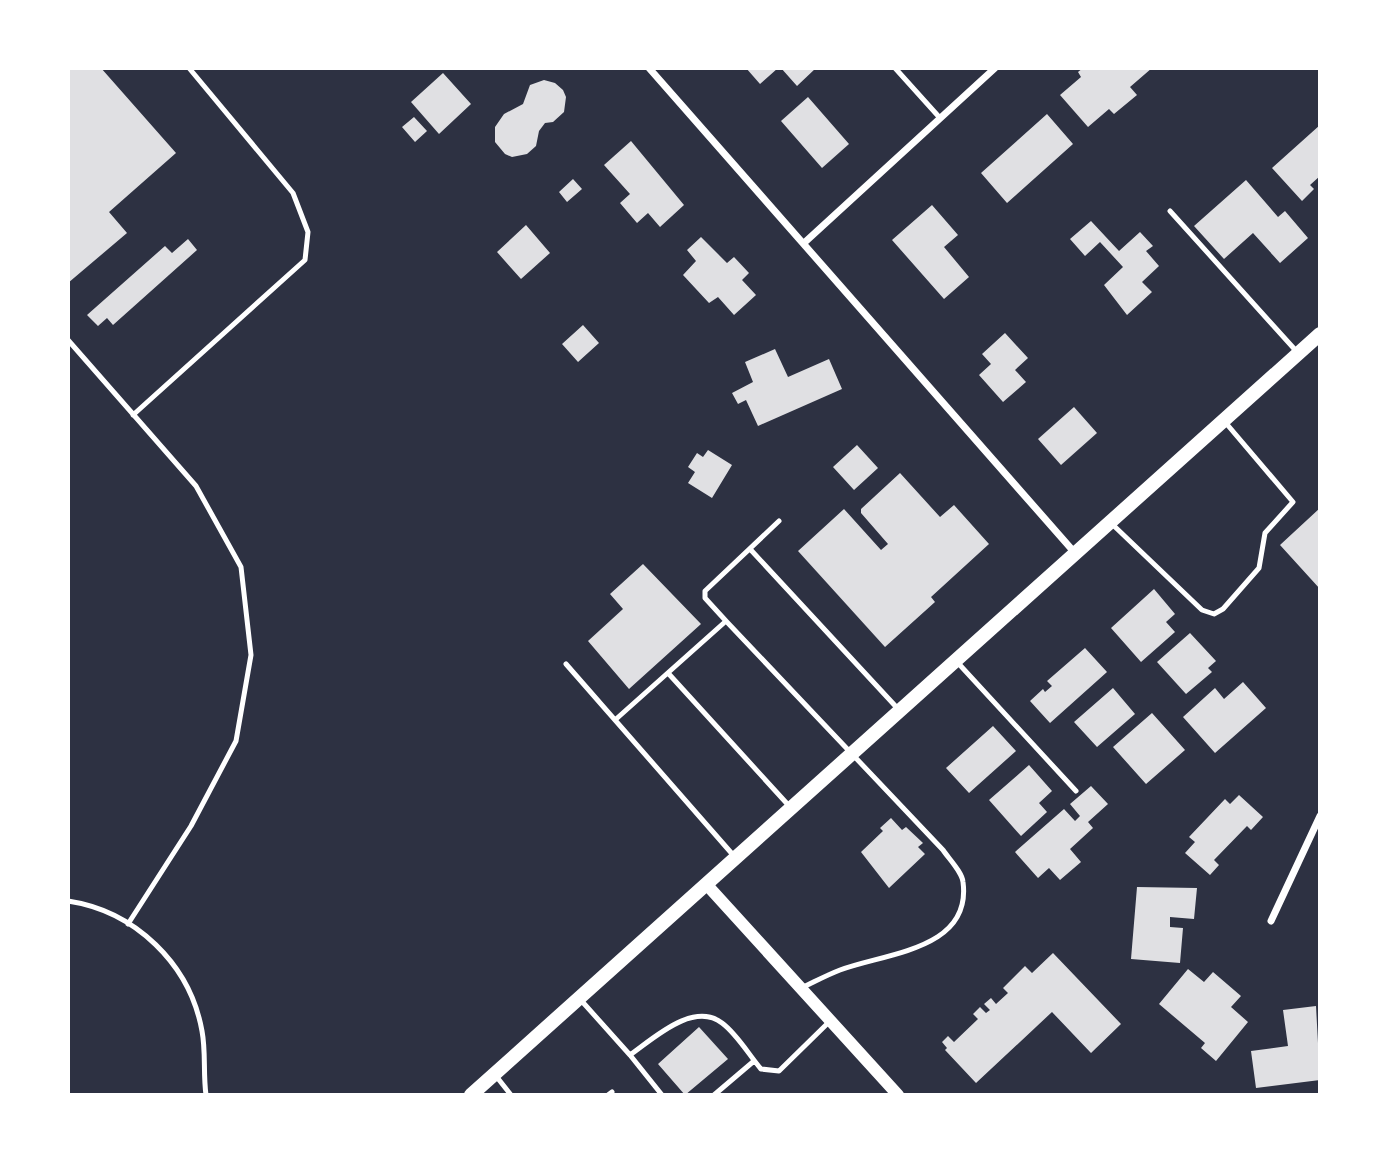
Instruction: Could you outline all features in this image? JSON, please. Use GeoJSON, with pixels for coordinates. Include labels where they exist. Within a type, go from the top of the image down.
{"type":"FeatureCollection","features":[{"type":"Feature","properties":{"kind":"main road"},"geometry":{"type":"LineString","coordinates":[[471,1095],[1320,334]]}},
{"type":"Feature","properties":{"kind":"street"},"geometry":{"type":"LineString","coordinates":[[649,68],[1075,553]]}},
{"type":"Feature","properties":{"kind":"street"},"geometry":{"type":"LineString","coordinates":[[804,243],[995,68]]}},
{"type":"Feature","properties":{"kind":"street"},"geometry":{"type":"LineString","coordinates":[[1271,921],[1320,816]]}},
{"type":"Feature","properties":{"kind":"street"},"geometry":{"type":"LineString","coordinates":[[707,885],[898,1095]]}},
{"type":"Feature","properties":{"kind":"lane"},"geometry":{"type":"LineString","coordinates":[[134,415],[305,260],[308,232],[293,193],[189,68]]}},
{"type":"Feature","properties":{"kind":"lane"},"geometry":{"type":"LineString","coordinates":[[895,68],[940,118]]}},
{"type":"Feature","properties":{"kind":"lane"},"geometry":{"type":"LineString","coordinates":[[1170,211],[1298,353]]}},
{"type":"Feature","properties":{"kind":"lane"},"geometry":{"type":"LineString","coordinates":[[68,340],[196,486],[240,567],[251,655],[236,741],[191,826],[128,924]]}},
{"type":"Feature","properties":{"kind":"lane"},"geometry":{"type":"LineString","coordinates":[[1110,522],[1202,610],[1214,614],[1223,609],[1259,568],[1265,533],[1293,502],[1223,420]]}},
{"type":"Feature","properties":{"kind":"lane"},"geometry":{"type":"LineString","coordinates":[[779,521],[705,591],[705,598],[943,850],[964,879],[962,905],[952,925],[932,943],[840,970],[801,988]]}},
{"type":"Feature","properties":{"kind":"lane"},"geometry":{"type":"LineString","coordinates":[[750,549],[900,711]]}},
{"type":"Feature","properties":{"kind":"lane"},"geometry":{"type":"LineString","coordinates":[[615,720],[726,621]]}},
{"type":"Feature","properties":{"kind":"lane"},"geometry":{"type":"LineString","coordinates":[[956,660],[1076,791]]}},
{"type":"Feature","properties":{"kind":"lane"},"geometry":{"type":"LineString","coordinates":[[566,664],[736,859]]}},
{"type":"Feature","properties":{"kind":"lane"},"geometry":{"type":"LineString","coordinates":[[668,673],[792,808]]}},
{"type":"Feature","properties":{"kind":"lane"},"geometry":{"type":"LineString","coordinates":[[68,901],[86,904],[142,931],[169,958],[191,991],[205,1053],[206,1095]]}},
{"type":"Feature","properties":{"kind":"lane"},"geometry":{"type":"LineString","coordinates":[[579,998],[662,1095]]}},
{"type":"Feature","properties":{"kind":"lane"},"geometry":{"type":"LineString","coordinates":[[630,1055],[687,1018],[709,1017],[722,1023],[761,1069],[779,1071],[831,1021]]}},
{"type":"Feature","properties":{"kind":"lane"},"geometry":{"type":"LineString","coordinates":[[714,1095],[754,1061]]}},
{"type":"Feature","properties":{"kind":"lane"},"geometry":{"type":"LineString","coordinates":[[494,1074],[511,1095]]}},
{"type":"Feature","properties":{"kind":"building"},"geometry":{"type":"Polygon","coordinates":[[[68,68],[101,68],[176,153],[109,212],[127,233],[68,283],[68,68]]]}},
{"type":"Feature","properties":{"kind":"building"},"geometry":{"type":"Polygon","coordinates":[[[746,68],[778,68],[760,84],[746,68]]]}},
{"type":"Feature","properties":{"kind":"building"},"geometry":{"type":"Polygon","coordinates":[[[781,68],[816,68],[797,86],[781,68]]]}},
{"type":"Feature","properties":{"kind":"building"},"geometry":{"type":"Polygon","coordinates":[[[1083,68],[1152,68],[1130,87],[1137,95],[1114,114],[1109,109],[1088,127],[1060,95],[1081,77],[1078,72],[1083,68]]]}},
{"type":"Feature","properties":{"kind":"building"},"geometry":{"type":"Polygon","coordinates":[[[443,73],[471,104],[439,134],[411,102],[443,73]]]}},
{"type":"Feature","properties":{"kind":"building"},"geometry":{"type":"Polygon","coordinates":[[[544,80],[555,83],[563,90],[566,97],[564,112],[553,122],[545,123],[539,131],[536,146],[527,154],[512,157],[505,154],[495,142],[495,127],[504,114],[523,104],[530,85],[544,80]]]}},
{"type":"Feature","properties":{"kind":"building"},"geometry":{"type":"Polygon","coordinates":[[[808,97],[849,144],[822,168],[781,121],[808,97]]]}},
{"type":"Feature","properties":{"kind":"building"},"geometry":{"type":"Polygon","coordinates":[[[1047,114],[1073,144],[1007,203],[981,173],[1047,114]]]}},
{"type":"Feature","properties":{"kind":"building"},"geometry":{"type":"Polygon","coordinates":[[[414,117],[427,131],[415,142],[402,127],[414,117]]]}},
{"type":"Feature","properties":{"kind":"building"},"geometry":{"type":"Polygon","coordinates":[[[1320,125],[1320,176],[1310,185],[1314,189],[1302,201],[1272,168],[1320,125]]]}},
{"type":"Feature","properties":{"kind":"building"},"geometry":{"type":"Polygon","coordinates":[[[631,141],[684,205],[660,227],[648,213],[637,223],[620,203],[630,194],[604,165],[631,141]]]}},
{"type":"Feature","properties":{"kind":"building"},"geometry":{"type":"Polygon","coordinates":[[[573,179],[582,189],[567,202],[559,192],[573,179]]]}},
{"type":"Feature","properties":{"kind":"building"},"geometry":{"type":"Polygon","coordinates":[[[1246,180],[1278,217],[1285,211],[1308,238],[1280,263],[1253,233],[1224,259],[1194,226],[1246,180]]]}},
{"type":"Feature","properties":{"kind":"building"},"geometry":{"type":"Polygon","coordinates":[[[932,205],[958,235],[944,247],[969,277],[944,299],[892,240],[932,205]]]}},
{"type":"Feature","properties":{"kind":"building"},"geometry":{"type":"Polygon","coordinates":[[[1091,221],[1119,251],[1140,232],[1153,246],[1146,251],[1159,266],[1142,282],[1152,292],[1127,315],[1104,285],[1123,267],[1100,242],[1085,256],[1070,239],[1091,221]]]}},
{"type":"Feature","properties":{"kind":"building"},"geometry":{"type":"Polygon","coordinates":[[[526,225],[550,253],[521,279],[497,252],[526,225]]]}},
{"type":"Feature","properties":{"kind":"building"},"geometry":{"type":"Polygon","coordinates":[[[701,237],[727,263],[734,257],[749,273],[742,280],[756,295],[734,315],[718,297],[709,303],[683,275],[696,261],[687,250],[701,237]]]}},
{"type":"Feature","properties":{"kind":"building"},"geometry":{"type":"Polygon","coordinates":[[[188,239],[197,250],[113,325],[107,318],[98,326],[87,315],[165,246],[172,253],[188,239]]]}},
{"type":"Feature","properties":{"kind":"building"},"geometry":{"type":"Polygon","coordinates":[[[583,325],[599,343],[578,362],[562,344],[583,325]]]}},
{"type":"Feature","properties":{"kind":"building"},"geometry":{"type":"Polygon","coordinates":[[[1005,333],[1028,358],[1015,370],[1026,382],[1003,402],[979,375],[991,364],[982,354],[1005,333]]]}},
{"type":"Feature","properties":{"kind":"building"},"geometry":{"type":"Polygon","coordinates":[[[775,349],[788,377],[829,359],[842,389],[758,426],[746,400],[738,404],[732,393],[753,382],[745,362],[775,349]]]}},
{"type":"Feature","properties":{"kind":"building"},"geometry":{"type":"Polygon","coordinates":[[[1074,407],[1097,433],[1061,465],[1038,439],[1074,407]]]}},
{"type":"Feature","properties":{"kind":"building"},"geometry":{"type":"Polygon","coordinates":[[[857,445],[878,468],[854,490],[833,467],[857,445]]]}},
{"type":"Feature","properties":{"kind":"building"},"geometry":{"type":"Polygon","coordinates":[[[708,450],[732,465],[712,498],[688,483],[695,472],[688,467],[697,453],[703,457],[708,450]]]}},
{"type":"Feature","properties":{"kind":"building"},"geometry":{"type":"Polygon","coordinates":[[[900,473],[940,517],[954,505],[989,544],[931,597],[935,602],[885,647],[798,551],[844,509],[881,550],[888,544],[861,513],[861,509],[900,473]]]}},
{"type":"Feature","properties":{"kind":"building"},"geometry":{"type":"Polygon","coordinates":[[[1320,508],[1320,589],[1280,545],[1320,508]]]}},
{"type":"Feature","properties":{"kind":"building"},"geometry":{"type":"Polygon","coordinates":[[[643,564],[701,624],[629,689],[588,641],[623,609],[610,594],[643,564]]]}},
{"type":"Feature","properties":{"kind":"building"},"geometry":{"type":"Polygon","coordinates":[[[1154,589],[1175,614],[1166,622],[1175,632],[1141,662],[1111,628],[1154,589]]]}},
{"type":"Feature","properties":{"kind":"building"},"geometry":{"type":"Polygon","coordinates":[[[1190,633],[1216,661],[1208,668],[1212,672],[1186,694],[1157,662],[1190,633]]]}},
{"type":"Feature","properties":{"kind":"building"},"geometry":{"type":"Polygon","coordinates":[[[1085,648],[1107,672],[1050,723],[1030,701],[1043,689],[1045,692],[1052,686],[1047,681],[1085,648]]]}},
{"type":"Feature","properties":{"kind":"building"},"geometry":{"type":"Polygon","coordinates":[[[1243,682],[1266,708],[1215,753],[1183,717],[1215,688],[1224,699],[1243,682]]]}},
{"type":"Feature","properties":{"kind":"building"},"geometry":{"type":"Polygon","coordinates":[[[1113,688],[1135,714],[1097,747],[1074,722],[1113,688]]]}},
{"type":"Feature","properties":{"kind":"building"},"geometry":{"type":"Polygon","coordinates":[[[1152,713],[1185,750],[1146,784],[1113,747],[1152,713]]]}},
{"type":"Feature","properties":{"kind":"building"},"geometry":{"type":"Polygon","coordinates":[[[993,726],[1016,751],[969,793],[946,768],[993,726]]]}},
{"type":"Feature","properties":{"kind":"building"},"geometry":{"type":"Polygon","coordinates":[[[1029,765],[1052,791],[1039,803],[1047,812],[1021,836],[989,800],[1029,765]]]}},
{"type":"Feature","properties":{"kind":"building"},"geometry":{"type":"Polygon","coordinates":[[[1091,786],[1108,804],[1088,822],[1093,828],[1070,849],[1081,862],[1060,880],[1049,868],[1038,878],[1015,852],[1064,809],[1075,821],[1080,816],[1070,804],[1091,786]]]}},
{"type":"Feature","properties":{"kind":"building"},"geometry":{"type":"Polygon","coordinates":[[[1239,795],[1263,817],[1251,830],[1247,826],[1214,860],[1219,865],[1210,875],[1185,853],[1195,842],[1189,837],[1225,799],[1230,804],[1239,795]]]}},
{"type":"Feature","properties":{"kind":"building"},"geometry":{"type":"Polygon","coordinates":[[[891,818],[902,830],[906,827],[923,843],[918,847],[925,854],[889,888],[861,852],[883,831],[880,828],[891,818]]]}},
{"type":"Feature","properties":{"kind":"building"},"geometry":{"type":"Polygon","coordinates":[[[1137,887],[1197,888],[1194,919],[1170,917],[1170,927],[1183,928],[1180,963],[1131,959],[1137,887]]]}},
{"type":"Feature","properties":{"kind":"building"},"geometry":{"type":"Polygon","coordinates":[[[1053,953],[1121,1024],[1091,1053],[1052,1012],[976,1083],[945,1050],[947,1048],[942,1042],[948,1036],[954,1042],[978,1019],[973,1014],[980,1007],[986,1013],[990,1010],[984,1004],[991,998],[996,1004],[1008,993],[1003,988],[1025,966],[1032,973],[1053,953]]]}},
{"type":"Feature","properties":{"kind":"building"},"geometry":{"type":"Polygon","coordinates":[[[1188,969],[1204,982],[1213,972],[1241,996],[1231,1007],[1248,1022],[1216,1061],[1201,1048],[1205,1043],[1159,1004],[1188,969]]]}},
{"type":"Feature","properties":{"kind":"building"},"geometry":{"type":"Polygon","coordinates":[[[1316,1006],[1320,1080],[1256,1088],[1251,1051],[1288,1046],[1283,1010],[1316,1006]]]}},
{"type":"Feature","properties":{"kind":"building"},"geometry":{"type":"Polygon","coordinates":[[[699,1027],[728,1059],[685,1095],[658,1064],[699,1027]]]}}]}
